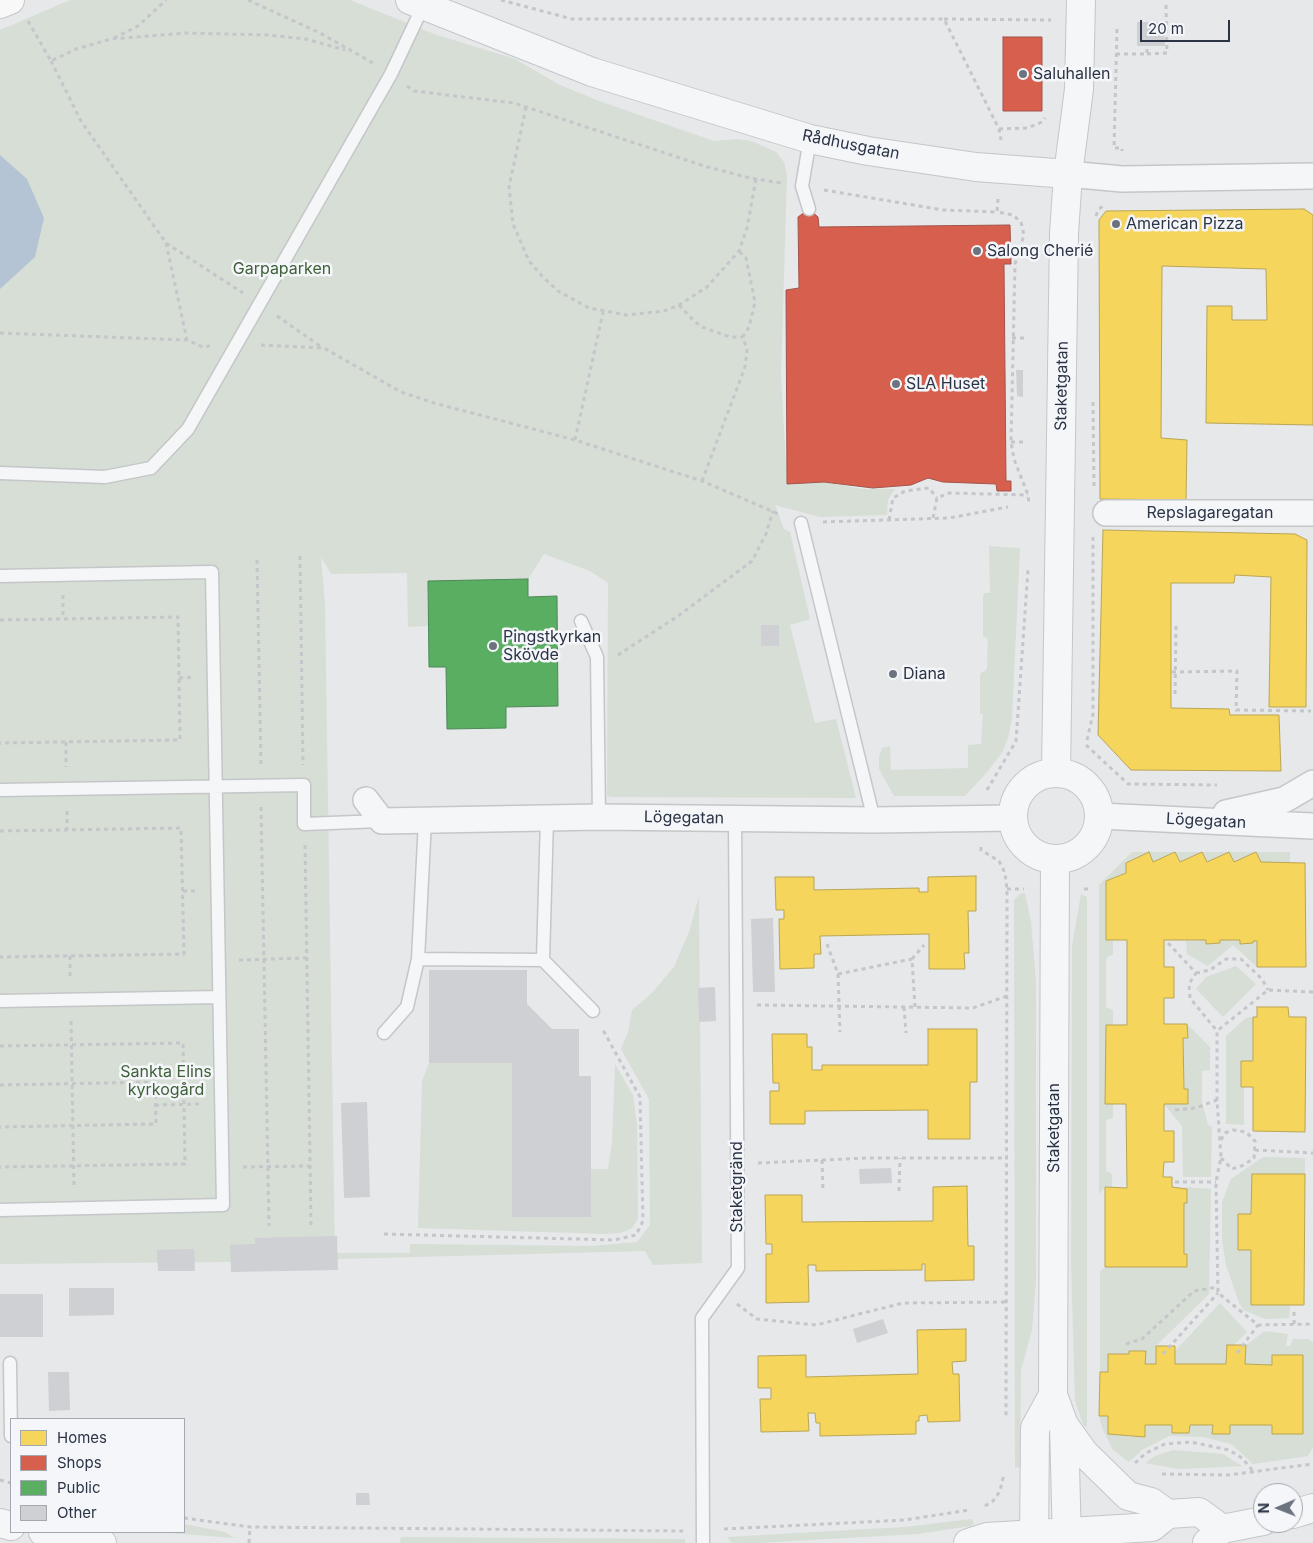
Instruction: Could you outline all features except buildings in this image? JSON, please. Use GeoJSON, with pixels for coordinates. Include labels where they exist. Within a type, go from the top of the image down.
{"type":"FeatureCollection","features":[{"type":"Feature","properties":{"kind":"main road"},"geometry":{"type":"LineString","coordinates":[[0,4],[10,0]]}},
{"type":"Feature","properties":{"kind":"street","name":"Staketgatan"},"geometry":{"type":"LineString","coordinates":[[1056,773],[1064,256],[1068,174],[1079,89],[1081,0]]}},
{"type":"Feature","properties":{"kind":"street","name":"Rådhusgatan"},"geometry":{"type":"LineString","coordinates":[[420,2],[592,72],[810,139],[868,151],[976,167],[1122,179],[1313,176]]}},
{"type":"Feature","properties":{"kind":"street","name":"Repslagaregatan"},"geometry":{"type":"LineString","coordinates":[[1106,512],[1313,513]]}},
{"type":"Feature","properties":{"kind":"street"},"geometry":{"type":"LineString","coordinates":[[1056,773],[1067,774],[1087,786],[1096,800],[1099,816],[1097,830],[1091,842],[1081,852],[1069,858],[1055,860],[1042,858],[1030,852],[1021,842],[1015,831],[1012,818],[1014,806],[1025,786],[1045,774],[1056,773]]}},
{"type":"Feature","properties":{"kind":"street"},"geometry":{"type":"LineString","coordinates":[[1192,820],[1284,800],[1313,783]]}},
{"type":"Feature","properties":{"kind":"street"},"geometry":{"type":"LineString","coordinates":[[366,800],[382,821]]}},
{"type":"Feature","properties":{"kind":"street","name":"Lögegatan"},"geometry":{"type":"LineString","coordinates":[[1099,816],[1313,826]]}},
{"type":"Feature","properties":{"kind":"street","name":"Lögegatan"},"geometry":{"type":"LineString","coordinates":[[382,821],[599,817],[874,820],[1012,818]]}},
{"type":"Feature","properties":{"kind":"street","name":"Staketgatan"},"geometry":{"type":"LineString","coordinates":[[1055,860],[1053,1396],[1064,1425],[1067,1538]]}},
{"type":"Feature","properties":{"kind":"street","name":"Staketgatan"},"geometry":{"type":"LineString","coordinates":[[1034,1538],[1035,1428],[1053,1396]]}},
{"type":"Feature","properties":{"kind":"street"},"geometry":{"type":"LineString","coordinates":[[1064,1425],[1084,1453],[1128,1496],[1151,1502],[1168,1514]]}},
{"type":"Feature","properties":{"kind":"street"},"geometry":{"type":"LineString","coordinates":[[968,1543],[987,1537],[1067,1538],[1152,1527],[1168,1514],[1199,1512],[1215,1536],[1253,1524]]}},
{"type":"Feature","properties":{"kind":"street"},"geometry":{"type":"LineString","coordinates":[[48,1533],[102,1543]]}},
{"type":"Feature","properties":{"kind":"lane"},"geometry":{"type":"LineString","coordinates":[[0,473],[104,477],[151,468],[188,429],[391,74],[420,2]]}},
{"type":"Feature","properties":{"kind":"lane"},"geometry":{"type":"LineString","coordinates":[[809,209],[802,186],[810,139]]}},
{"type":"Feature","properties":{"kind":"lane"},"geometry":{"type":"LineString","coordinates":[[801,523],[874,820]]}},
{"type":"Feature","properties":{"kind":"lane"},"geometry":{"type":"LineString","coordinates":[[0,576],[212,572],[223,1205],[0,1210]]}},
{"type":"Feature","properties":{"kind":"lane"},"geometry":{"type":"LineString","coordinates":[[581,621],[597,657],[599,817]]}},
{"type":"Feature","properties":{"kind":"lane"},"geometry":{"type":"LineString","coordinates":[[0,790],[304,785],[304,824],[382,821]]}},
{"type":"Feature","properties":{"kind":"lane"},"geometry":{"type":"LineString","coordinates":[[543,960],[547,818]]}},
{"type":"Feature","properties":{"kind":"lane","name":"Staketgränd"},"geometry":{"type":"LineString","coordinates":[[704,1536],[702,1318],[738,1268],[735,818]]}},
{"type":"Feature","properties":{"kind":"lane"},"geometry":{"type":"LineString","coordinates":[[384,1033],[407,1007],[418,959],[425,820]]}},
{"type":"Feature","properties":{"kind":"lane"},"geometry":{"type":"LineString","coordinates":[[418,959],[543,960],[593,1011]]}},
{"type":"Feature","properties":{"kind":"lane"},"geometry":{"type":"LineString","coordinates":[[0,1001],[219,997]]}},
{"type":"Feature","properties":{"kind":"lane"},"geometry":{"type":"LineString","coordinates":[[10,1363],[11,1418]]}},
{"type":"Feature","properties":{"kind":"path"},"geometry":{"type":"LineString","coordinates":[[51,61],[76,49],[111,39],[138,26],[166,0]]}},
{"type":"Feature","properties":{"kind":"path"},"geometry":{"type":"LineString","coordinates":[[248,0],[320,33],[391,74],[414,91],[514,103],[704,166],[756,179],[943,210],[997,212],[1013,215],[1021,222],[1024,235],[1015,264],[1011,442],[1014,459],[1028,494],[1029,510]]}},
{"type":"Feature","properties":{"kind":"path"},"geometry":{"type":"LineString","coordinates":[[501,0],[572,19],[1051,20]]}},
{"type":"Feature","properties":{"kind":"path"},"geometry":{"type":"LineString","coordinates":[[1116,54],[1167,54],[1166,5]]}},
{"type":"Feature","properties":{"kind":"path"},"geometry":{"type":"LineString","coordinates":[[944,19],[999,129],[1001,141]]}},
{"type":"Feature","properties":{"kind":"path"},"geometry":{"type":"LineString","coordinates":[[28,21],[81,120],[166,243],[324,348],[402,392],[575,440],[702,481],[773,511],[795,523],[966,516],[1008,508]]}},
{"type":"Feature","properties":{"kind":"path"},"geometry":{"type":"LineString","coordinates":[[1118,29],[1114,148],[1122,148],[1122,157]]}},
{"type":"Feature","properties":{"kind":"path"},"geometry":{"type":"LineString","coordinates":[[111,39],[186,33],[268,35],[306,39],[350,52]]}},
{"type":"Feature","properties":{"kind":"path"},"geometry":{"type":"LineString","coordinates":[[1147,46],[1147,54]]}},
{"type":"Feature","properties":{"kind":"path"},"geometry":{"type":"LineString","coordinates":[[526,107],[510,186],[513,224],[519,242],[529,261],[558,291],[576,303],[603,312],[627,315],[643,314],[679,305],[707,287],[739,251],[747,228],[756,179]]}},
{"type":"Feature","properties":{"kind":"path"},"geometry":{"type":"LineString","coordinates":[[999,129],[1027,128],[1042,122],[1048,113]]}},
{"type":"Feature","properties":{"kind":"path"},"geometry":{"type":"LineString","coordinates":[[997,212],[998,194]]}},
{"type":"Feature","properties":{"kind":"path"},"geometry":{"type":"LineString","coordinates":[[1094,223],[1098,210],[1110,202]]}},
{"type":"Feature","properties":{"kind":"path"},"geometry":{"type":"LineString","coordinates":[[166,243],[187,340]]}},
{"type":"Feature","properties":{"kind":"path"},"geometry":{"type":"LineString","coordinates":[[702,481],[745,367],[747,350],[743,336],[749,327],[755,302],[746,258],[739,251]]}},
{"type":"Feature","properties":{"kind":"path"},"geometry":{"type":"LineString","coordinates":[[679,305],[702,326],[730,337],[743,336]]}},
{"type":"Feature","properties":{"kind":"path"},"geometry":{"type":"LineString","coordinates":[[575,440],[603,312]]}},
{"type":"Feature","properties":{"kind":"path"},"geometry":{"type":"LineString","coordinates":[[0,333],[187,340],[203,347],[236,343],[324,348]]}},
{"type":"Feature","properties":{"kind":"path"},"geometry":{"type":"LineString","coordinates":[[1012,338],[1025,338]]}},
{"type":"Feature","properties":{"kind":"path"},"geometry":{"type":"LineString","coordinates":[[1011,442],[1025,442]]}},
{"type":"Feature","properties":{"kind":"path"},"geometry":{"type":"LineString","coordinates":[[889,520],[893,498],[905,491],[929,488],[937,498],[933,518]]}},
{"type":"Feature","properties":{"kind":"path"},"geometry":{"type":"LineString","coordinates":[[937,498],[949,492],[1028,494]]}},
{"type":"Feature","properties":{"kind":"path"},"geometry":{"type":"LineString","coordinates":[[597,657],[609,661],[752,561],[766,534],[773,511]]}},
{"type":"Feature","properties":{"kind":"path"},"geometry":{"type":"LineString","coordinates":[[300,556],[304,785]]}},
{"type":"Feature","properties":{"kind":"path"},"geometry":{"type":"LineString","coordinates":[[257,560],[269,1226]]}},
{"type":"Feature","properties":{"kind":"path"},"geometry":{"type":"LineString","coordinates":[[983,795],[1016,741],[1028,562]]}},
{"type":"Feature","properties":{"kind":"path"},"geometry":{"type":"LineString","coordinates":[[0,620],[178,617],[180,740],[0,744]]}},
{"type":"Feature","properties":{"kind":"path"},"geometry":{"type":"LineString","coordinates":[[1175,694],[1176,626]]}},
{"type":"Feature","properties":{"kind":"path"},"geometry":{"type":"LineString","coordinates":[[1174,672],[1237,671],[1236,710],[1311,711]]}},
{"type":"Feature","properties":{"kind":"path"},"geometry":{"type":"LineString","coordinates":[[1016,741],[1022,742]]}},
{"type":"Feature","properties":{"kind":"path"},"geometry":{"type":"LineString","coordinates":[[1086,745],[1128,784],[1224,786]]}},
{"type":"Feature","properties":{"kind":"path"},"geometry":{"type":"LineString","coordinates":[[304,824],[311,1225]]}},
{"type":"Feature","properties":{"kind":"path"},"geometry":{"type":"LineString","coordinates":[[0,831],[181,828],[184,954],[0,957]]}},
{"type":"Feature","properties":{"kind":"path"},"geometry":{"type":"LineString","coordinates":[[981,850],[999,861],[1005,873],[1008,888],[1008,1302],[1006,1426]]}},
{"type":"Feature","properties":{"kind":"path"},"geometry":{"type":"LineString","coordinates":[[1008,888],[1024,889]]}},
{"type":"Feature","properties":{"kind":"path"},"geometry":{"type":"LineString","coordinates":[[1083,889],[1092,889]]}},
{"type":"Feature","properties":{"kind":"path"},"geometry":{"type":"LineString","coordinates":[[1168,943],[1196,973]]}},
{"type":"Feature","properties":{"kind":"path"},"geometry":{"type":"LineString","coordinates":[[827,944],[838,974],[841,1006],[840,1032]]}},
{"type":"Feature","properties":{"kind":"path"},"geometry":{"type":"LineString","coordinates":[[838,974],[912,959],[924,945]]}},
{"type":"Feature","properties":{"kind":"path"},"geometry":{"type":"LineString","coordinates":[[70,956],[74,1208]]}},
{"type":"Feature","properties":{"kind":"path"},"geometry":{"type":"LineString","coordinates":[[219,960],[307,958]]}},
{"type":"Feature","properties":{"kind":"path"},"geometry":{"type":"LineString","coordinates":[[912,959],[915,1007]]}},
{"type":"Feature","properties":{"kind":"path"},"geometry":{"type":"LineString","coordinates":[[1162,1354],[1218,1294],[1216,1182],[1221,1157],[1221,1140],[1217,1100],[1217,1031],[1190,998],[1190,984],[1196,973],[1210,970],[1226,959],[1241,959],[1262,979],[1268,990]]}},
{"type":"Feature","properties":{"kind":"path"},"geometry":{"type":"LineString","coordinates":[[1217,1031],[1268,990],[1313,992]]}},
{"type":"Feature","properties":{"kind":"path"},"geometry":{"type":"LineString","coordinates":[[736,1004],[973,1008],[1007,996]]}},
{"type":"Feature","properties":{"kind":"path"},"geometry":{"type":"LineString","coordinates":[[904,1007],[906,1033]]}},
{"type":"Feature","properties":{"kind":"path"},"geometry":{"type":"LineString","coordinates":[[384,1234],[614,1240],[636,1235],[643,1221],[640,1097],[593,1011]]}},
{"type":"Feature","properties":{"kind":"path"},"geometry":{"type":"LineString","coordinates":[[0,1046],[183,1043],[185,1164],[0,1167]]}},
{"type":"Feature","properties":{"kind":"path"},"geometry":{"type":"LineString","coordinates":[[0,1085],[155,1082],[156,1124],[0,1127]]}},
{"type":"Feature","properties":{"kind":"path"},"geometry":{"type":"LineString","coordinates":[[1175,1110],[1196,1108],[1217,1100]]}},
{"type":"Feature","properties":{"kind":"path"},"geometry":{"type":"LineString","coordinates":[[155,1105],[221,1104]]}},
{"type":"Feature","properties":{"kind":"path"},"geometry":{"type":"LineString","coordinates":[[1221,1140],[1225,1133],[1233,1130],[1246,1132],[1255,1141],[1254,1158],[1244,1165],[1232,1169],[1221,1157]]}},
{"type":"Feature","properties":{"kind":"path"},"geometry":{"type":"LineString","coordinates":[[1255,1150],[1313,1153]]}},
{"type":"Feature","properties":{"kind":"path"},"geometry":{"type":"LineString","coordinates":[[737,1164],[900,1158],[1008,1158]]}},
{"type":"Feature","properties":{"kind":"path"},"geometry":{"type":"LineString","coordinates":[[899,1191],[900,1158]]}},
{"type":"Feature","properties":{"kind":"path"},"geometry":{"type":"LineString","coordinates":[[822,1160],[823,1191]]}},
{"type":"Feature","properties":{"kind":"path"},"geometry":{"type":"LineString","coordinates":[[222,1168],[310,1166]]}},
{"type":"Feature","properties":{"kind":"path"},"geometry":{"type":"LineString","coordinates":[[1175,1182],[1216,1182]]}},
{"type":"Feature","properties":{"kind":"path"},"geometry":{"type":"LineString","coordinates":[[1126,1344],[1142,1339],[1194,1291],[1218,1288]]}},
{"type":"Feature","properties":{"kind":"path"},"geometry":{"type":"LineString","coordinates":[[721,1292],[757,1319],[816,1325],[903,1303],[1008,1302]]}},
{"type":"Feature","properties":{"kind":"path"},"geometry":{"type":"LineString","coordinates":[[1218,1294],[1258,1325],[1313,1324]]}},
{"type":"Feature","properties":{"kind":"path"},"geometry":{"type":"LineString","coordinates":[[1294,1309],[1294,1324]]}},
{"type":"Feature","properties":{"kind":"path"},"geometry":{"type":"LineString","coordinates":[[1237,1352],[1258,1325]]}},
{"type":"Feature","properties":{"kind":"path"},"geometry":{"type":"LineString","coordinates":[[1134,1464],[1146,1453],[1165,1444],[1192,1442],[1230,1450],[1242,1458],[1253,1472]]}},
{"type":"Feature","properties":{"kind":"path"},"geometry":{"type":"LineString","coordinates":[[1154,1473],[1187,1475],[1253,1472],[1313,1464]]}},
{"type":"Feature","properties":{"kind":"path"},"geometry":{"type":"LineString","coordinates":[[980,1508],[993,1501],[1000,1491],[1006,1465]]}},
{"type":"Feature","properties":{"kind":"path"},"geometry":{"type":"LineString","coordinates":[[185,1518],[250,1527],[704,1536],[905,1520],[974,1509]]}},
{"type":"Feature","properties":{"kind":"path"},"geometry":{"type":"LineString","coordinates":[[249,1543],[250,1527]]}},
{"type":"Feature","properties":{"kind":"green space","name":"Garpaparken"},"geometry":{"type":"Polygon","coordinates":[[[70,0],[350,0],[434,34],[515,59],[558,84],[599,101],[714,141],[737,139],[751,141],[776,152],[784,162],[787,176],[781,375],[787,484],[824,482],[863,489],[895,489],[888,500],[887,515],[820,517],[775,505],[784,529],[790,532],[810,619],[790,625],[815,723],[836,719],[856,798],[610,797],[607,795],[608,583],[590,571],[544,554],[528,579],[428,581],[428,626],[408,627],[407,573],[331,574],[321,557],[325,605],[335,1261],[0,1264],[0,30],[70,0]]]}},
{"type":"Feature","properties":{"kind":"green space"},"geometry":{"type":"Polygon","coordinates":[[[989,546],[1020,548],[1012,717],[1009,735],[1003,751],[989,770],[965,796],[894,796],[879,769],[879,757],[882,748],[890,746],[891,770],[968,768],[968,745],[981,744],[983,714],[980,714],[980,676],[987,669],[988,639],[983,636],[983,596],[985,593],[990,593],[989,546]]]}},
{"type":"Feature","properties":{"kind":"green space"},"geometry":{"type":"Polygon","coordinates":[[[1132,852],[1149,852],[1126,863],[1126,873],[1113,879],[1113,954],[1106,958],[1106,1007],[1113,1010],[1113,1118],[1106,1120],[1106,1171],[1112,1174],[1112,1188],[1105,1187],[1099,1194],[1099,885],[1132,852]]]}},
{"type":"Feature","properties":{"kind":"green space"},"geometry":{"type":"Polygon","coordinates":[[[1149,852],[1175,852],[1153,862],[1149,852]]]}},
{"type":"Feature","properties":{"kind":"green space"},"geometry":{"type":"Polygon","coordinates":[[[1175,852],[1228,852],[1207,862],[1201,853],[1180,862],[1175,852]]]}},
{"type":"Feature","properties":{"kind":"green space"},"geometry":{"type":"Polygon","coordinates":[[[1228,852],[1290,852],[1290,862],[1234,862],[1228,852]]]}},
{"type":"Feature","properties":{"kind":"green space"},"geometry":{"type":"Polygon","coordinates":[[[1025,893],[1031,922],[1036,981],[1036,1281],[1032,1330],[1021,1370],[1020,1467],[1015,1468],[1014,900],[1020,894],[1025,893]]]}},
{"type":"Feature","properties":{"kind":"green space"},"geometry":{"type":"Polygon","coordinates":[[[1081,894],[1087,897],[1087,1427],[1083,1425],[1075,1400],[1071,1262],[1072,946],[1081,894]]]}},
{"type":"Feature","properties":{"kind":"green space"},"geometry":{"type":"Polygon","coordinates":[[[699,896],[702,1263],[653,1265],[645,1251],[337,1259],[337,1253],[410,1253],[410,1244],[591,1246],[637,1242],[650,1225],[649,1099],[621,1049],[628,1032],[632,1010],[651,994],[674,967],[689,932],[699,896]]]}},
{"type":"Feature","properties":{"kind":"green space"},"geometry":{"type":"Polygon","coordinates":[[[1206,940],[1206,944],[1219,943],[1220,940],[1240,940],[1240,944],[1257,941],[1257,967],[1233,945],[1208,966],[1187,954],[1186,941],[1206,940]]]}},
{"type":"Feature","properties":{"kind":"green space"},"geometry":{"type":"Polygon","coordinates":[[[1236,966],[1256,984],[1223,1017],[1196,989],[1206,977],[1236,966]]]}},
{"type":"Feature","properties":{"kind":"green space"},"geometry":{"type":"Polygon","coordinates":[[[1253,1017],[1253,1061],[1244,1087],[1244,1125],[1226,1124],[1226,1036],[1246,1018],[1253,1017]]]}},
{"type":"Feature","properties":{"kind":"green space"},"geometry":{"type":"Polygon","coordinates":[[[1187,1024],[1210,1047],[1210,1070],[1202,1071],[1202,1102],[1208,1125],[1212,1127],[1211,1177],[1183,1177],[1182,1126],[1164,1104],[1187,1089],[1184,1089],[1183,1038],[1188,1038],[1187,1024]]]}},
{"type":"Feature","properties":{"kind":"green space"},"geometry":{"type":"Polygon","coordinates":[[[429,1063],[512,1063],[512,1217],[591,1217],[591,1169],[608,1169],[612,1143],[615,1064],[633,1095],[637,1125],[638,1218],[632,1228],[621,1233],[604,1234],[418,1228],[422,1081],[429,1063]]]}},
{"type":"Feature","properties":{"kind":"green space"},"geometry":{"type":"Polygon","coordinates":[[[1263,1157],[1305,1158],[1305,1174],[1252,1174],[1251,1214],[1238,1214],[1238,1250],[1251,1250],[1251,1305],[1290,1305],[1289,1318],[1265,1319],[1244,1310],[1239,1303],[1226,1265],[1222,1239],[1222,1202],[1231,1179],[1263,1157]]]}},
{"type":"Feature","properties":{"kind":"green space"},"geometry":{"type":"Polygon","coordinates":[[[1184,1187],[1211,1189],[1209,1294],[1156,1346],[1156,1364],[1145,1364],[1145,1351],[1129,1351],[1129,1354],[1108,1372],[1100,1372],[1100,1271],[1105,1267],[1187,1267],[1187,1254],[1184,1254],[1184,1203],[1187,1203],[1187,1189],[1184,1187]]]}},
{"type":"Feature","properties":{"kind":"green space"},"geometry":{"type":"Polygon","coordinates":[[[1220,1303],[1247,1332],[1233,1346],[1227,1346],[1226,1364],[1175,1364],[1175,1351],[1220,1303]]]}},
{"type":"Feature","properties":{"kind":"green space"},"geometry":{"type":"Polygon","coordinates":[[[1265,1331],[1288,1334],[1286,1346],[1290,1346],[1293,1339],[1309,1339],[1313,1343],[1313,1447],[1308,1456],[1253,1464],[1231,1444],[1203,1437],[1169,1436],[1142,1450],[1129,1462],[1113,1450],[1103,1430],[1099,1416],[1108,1416],[1108,1433],[1129,1434],[1129,1437],[1145,1437],[1145,1425],[1172,1425],[1173,1433],[1189,1433],[1190,1425],[1213,1425],[1212,1434],[1230,1434],[1230,1425],[1272,1425],[1272,1365],[1245,1364],[1246,1345],[1265,1331]]]}},
{"type":"Feature","properties":{"kind":"green space"},"geometry":{"type":"Polygon","coordinates":[[[1173,1450],[1223,1454],[1242,1466],[1179,1469],[1145,1463],[1155,1456],[1173,1450]]]}},
{"type":"Feature","properties":{"kind":"green space"},"geometry":{"type":"Polygon","coordinates":[[[972,1519],[974,1524],[971,1526],[917,1534],[757,1543],[732,1543],[727,1537],[904,1527],[972,1519]]]}},
{"type":"Feature","properties":{"kind":"green space"},"geometry":{"type":"Polygon","coordinates":[[[185,1524],[225,1532],[234,1538],[171,1533],[185,1533],[185,1524]]]}},
{"type":"Feature","properties":{"kind":"green space"},"geometry":{"type":"Polygon","coordinates":[[[401,1537],[685,1539],[685,1543],[400,1543],[401,1537]]]}},
{"type":"Feature","properties":{"kind":"water"},"geometry":{"type":"Polygon","coordinates":[[[0,155],[27,179],[44,218],[35,257],[0,289],[0,155]]]}},
{"type":"Feature","properties":{"kind":"place","name":"Saluhallen"},"geometry":{"type":"Point","coordinates":[1023,74]}},
{"type":"Feature","properties":{"kind":"place","name":"American Pizza"},"geometry":{"type":"Point","coordinates":[1116,224]}},
{"type":"Feature","properties":{"kind":"place","name":"Salong Cherié"},"geometry":{"type":"Point","coordinates":[977,251]}},
{"type":"Feature","properties":{"kind":"place","name":"SLA Huset"},"geometry":{"type":"Point","coordinates":[896,384]}},
{"type":"Feature","properties":{"kind":"place","name":"Pingstkyrkan Skövde"},"geometry":{"type":"Point","coordinates":[493,646]}},
{"type":"Feature","properties":{"kind":"place","name":"Diana"},"geometry":{"type":"Point","coordinates":[893,674]}},
{"type":"Feature","properties":{"kind":"park label","name":"Sankta Elins kyrkogård"},"geometry":{"type":"Point","coordinates":[166,1081]}}]}
